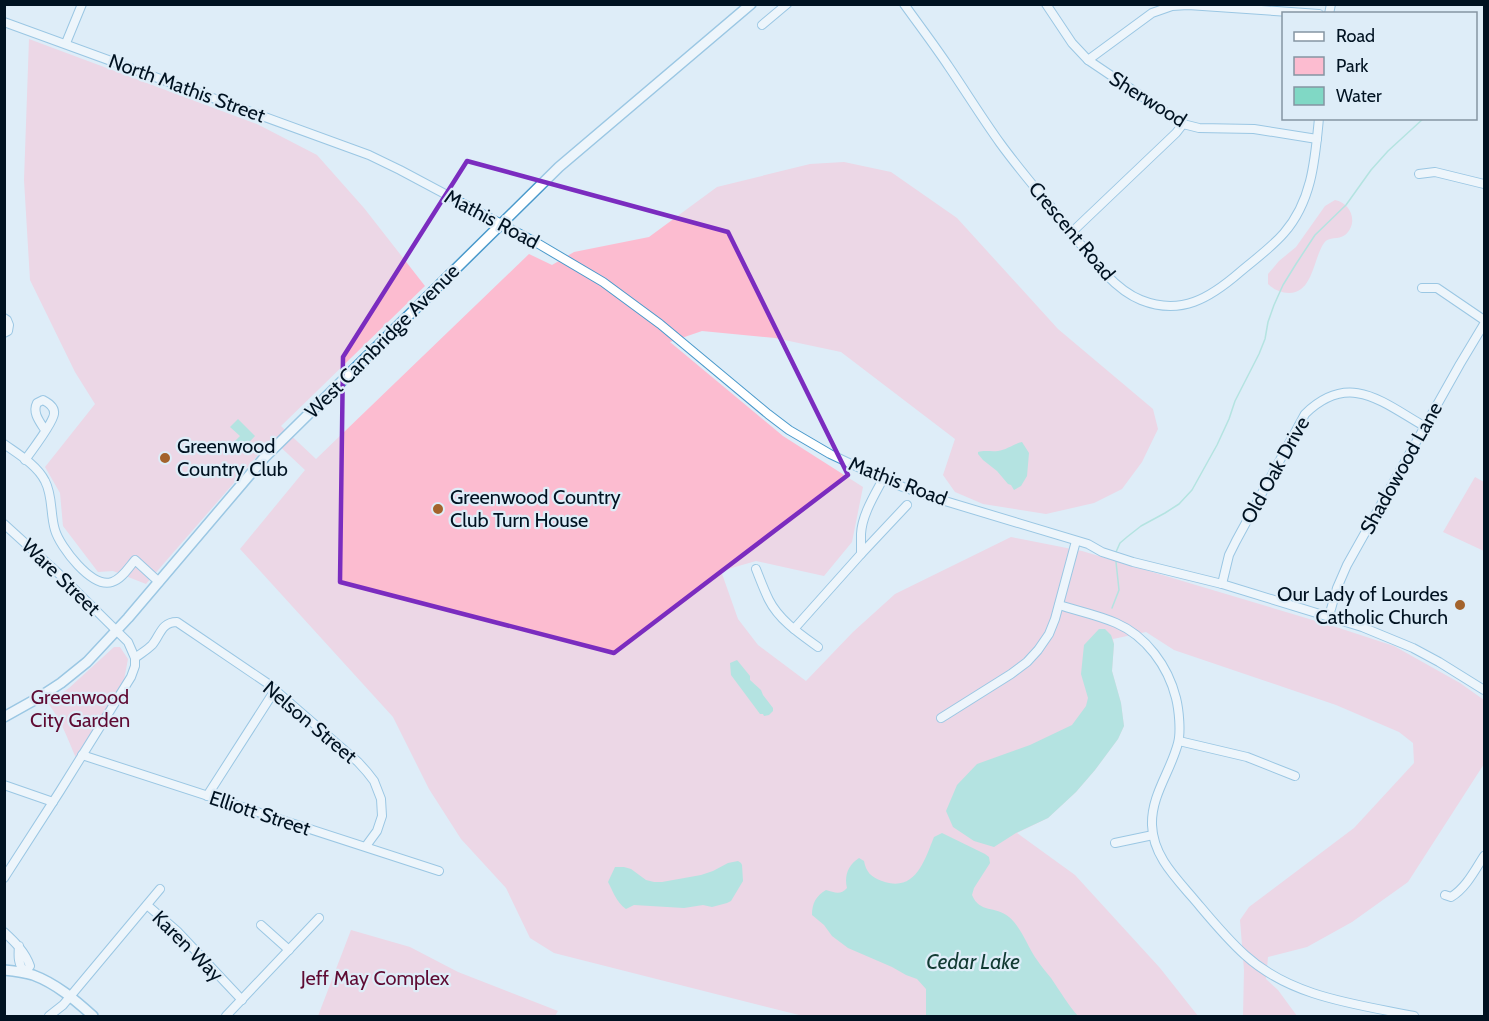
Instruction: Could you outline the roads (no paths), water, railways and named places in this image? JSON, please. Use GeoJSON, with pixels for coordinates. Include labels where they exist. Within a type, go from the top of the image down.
{"type":"FeatureCollection","features":[{"type":"Feature","properties":{"kind":"main road","name":"West Cambridge Avenue"},"geometry":{"type":"LineString","coordinates":[[4,717],[61,683],[87,662],[117,631],[264,458],[577,151],[751,4]]}},
{"type":"Feature","properties":{"kind":"main road"},"geometry":{"type":"LineString","coordinates":[[4,970],[26,973],[44,980],[70,996],[93,1017]]}},
{"type":"Feature","properties":{"kind":"street"},"geometry":{"type":"LineString","coordinates":[[66,43],[82,4]]}},
{"type":"Feature","properties":{"kind":"street","name":"Crescent Road"},"geometry":{"type":"LineString","coordinates":[[904,4],[999,142],[1071,232],[1111,280],[1134,297],[1148,303],[1166,306],[1182,305],[1212,294],[1276,242],[1302,206],[1310,185],[1319,120]]}},
{"type":"Feature","properties":{"kind":"street","name":"Sherwood"},"geometry":{"type":"LineString","coordinates":[[1046,4],[1071,43],[1088,60],[1183,124],[1199,128],[1254,129],[1317,139]]}},
{"type":"Feature","properties":{"kind":"street"},"geometry":{"type":"LineString","coordinates":[[1088,60],[1146,16],[1172,6],[1188,5],[1290,12]]}},
{"type":"Feature","properties":{"kind":"street"},"geometry":{"type":"LineString","coordinates":[[762,25],[782,6]]}},
{"type":"Feature","properties":{"kind":"street","name":"North Mathis Street"},"geometry":{"type":"LineString","coordinates":[[4,22],[369,155]]}},
{"type":"Feature","properties":{"kind":"street"},"geometry":{"type":"LineString","coordinates":[[1071,232],[1183,124]]}},
{"type":"Feature","properties":{"kind":"street","name":"Mathis Road"},"geometry":{"type":"LineString","coordinates":[[369,155],[502,223],[578,266],[628,299],[789,430],[830,454],[883,479],[936,498],[1088,544],[1102,552],[1133,562],[1222,584],[1329,616],[1385,636],[1439,662],[1485,690]]}},
{"type":"Feature","properties":{"kind":"street"},"geometry":{"type":"LineString","coordinates":[[1419,174],[1435,172],[1485,184]]}},
{"type":"Feature","properties":{"kind":"street"},"geometry":{"type":"LineString","coordinates":[[1422,288],[1437,288],[1485,322]]}},
{"type":"Feature","properties":{"kind":"street"},"geometry":{"type":"LineString","coordinates":[[4,318],[9,325],[8,331],[4,333]]}},
{"type":"Feature","properties":{"kind":"street","name":"Shadowood Lane"},"geometry":{"type":"LineString","coordinates":[[1329,616],[1347,565],[1485,322]]}},
{"type":"Feature","properties":{"kind":"street","name":"Old Oak Drive"},"geometry":{"type":"LineString","coordinates":[[1222,584],[1228,555],[1305,414],[1315,404],[1328,396],[1344,392],[1358,392],[1372,396],[1424,426]]}},
{"type":"Feature","properties":{"kind":"street"},"geometry":{"type":"LineString","coordinates":[[25,460],[45,430]]}},
{"type":"Feature","properties":{"kind":"street"},"geometry":{"type":"LineString","coordinates":[[4,444],[25,460],[47,484],[57,537],[88,575],[102,583],[113,582],[135,560],[159,582]]}},
{"type":"Feature","properties":{"kind":"street"},"geometry":{"type":"LineString","coordinates":[[861,554],[864,519],[883,479]]}},
{"type":"Feature","properties":{"kind":"street"},"geometry":{"type":"LineString","coordinates":[[794,628],[907,505]]}},
{"type":"Feature","properties":{"kind":"street","name":"Ware Street"},"geometry":{"type":"LineString","coordinates":[[4,524],[128,642],[135,658]]}},
{"type":"Feature","properties":{"kind":"street"},"geometry":{"type":"LineString","coordinates":[[941,718],[1011,674],[1038,650],[1055,619],[1077,541]]}},
{"type":"Feature","properties":{"kind":"street"},"geometry":{"type":"LineString","coordinates":[[756,569],[770,601],[780,615],[818,646]]}},
{"type":"Feature","properties":{"kind":"street"},"geometry":{"type":"LineString","coordinates":[[1059,605],[1105,618],[1136,635],[1151,650],[1165,670],[1174,691],[1179,717],[1179,741],[1154,804],[1152,825],[1158,852],[1170,872],[1226,937],[1246,956],[1288,984],[1316,995],[1413,1017]]}},
{"type":"Feature","properties":{"kind":"street","name":"Nelson Street"},"geometry":{"type":"LineString","coordinates":[[135,658],[152,645],[164,626],[169,622],[177,622],[275,690],[358,762],[374,781],[381,799],[382,816],[377,831],[366,846]]}},
{"type":"Feature","properties":{"kind":"street"},"geometry":{"type":"LineString","coordinates":[[4,878],[131,677],[135,658]]}},
{"type":"Feature","properties":{"kind":"street"},"geometry":{"type":"LineString","coordinates":[[207,796],[275,690]]}},
{"type":"Feature","properties":{"kind":"street"},"geometry":{"type":"LineString","coordinates":[[1179,741],[1246,757],[1295,776]]}},
{"type":"Feature","properties":{"kind":"street","name":"Elliott Street"},"geometry":{"type":"LineString","coordinates":[[82,754],[439,871]]}},
{"type":"Feature","properties":{"kind":"street"},"geometry":{"type":"LineString","coordinates":[[4,785],[52,803]]}},
{"type":"Feature","properties":{"kind":"street"},"geometry":{"type":"LineString","coordinates":[[1115,843],[1153,835]]}},
{"type":"Feature","properties":{"kind":"street"},"geometry":{"type":"LineString","coordinates":[[1445,895],[1451,897],[1457,894],[1485,856]]}},
{"type":"Feature","properties":{"kind":"street"},"geometry":{"type":"LineString","coordinates":[[147,905],[160,889]]}},
{"type":"Feature","properties":{"kind":"street","name":"Karen Way"},"geometry":{"type":"LineString","coordinates":[[49,1017],[63,1005],[147,905],[177,931],[242,1000]]}},
{"type":"Feature","properties":{"kind":"street"},"geometry":{"type":"LineString","coordinates":[[226,1017],[319,918]]}},
{"type":"Feature","properties":{"kind":"street"},"geometry":{"type":"LineString","coordinates":[[261,926],[289,950]]}},
{"type":"Feature","properties":{"kind":"street"},"geometry":{"type":"LineString","coordinates":[[4,932],[19,946],[20,966],[26,973]]}},
{"type":"Feature","properties":{"kind":"water"},"geometry":{"type":"Polygon","coordinates":[[[238,419],[255,436],[240,452],[232,444],[240,436],[230,427],[238,419]]]}},
{"type":"Feature","properties":{"kind":"water"},"geometry":{"type":"Polygon","coordinates":[[[1022,442],[1029,453],[1027,476],[1021,486],[1014,490],[997,471],[983,460],[978,452],[1001,450],[1022,442]]]}},
{"type":"Feature","properties":{"kind":"water"},"geometry":{"type":"Polygon","coordinates":[[[1099,629],[1105,629],[1111,635],[1114,644],[1112,671],[1121,703],[1124,726],[1118,739],[1076,792],[1048,818],[1016,833],[994,847],[974,841],[953,827],[946,811],[957,785],[977,764],[1030,745],[1072,725],[1086,706],[1088,698],[1081,674],[1084,645],[1099,629]]]}},
{"type":"Feature","properties":{"kind":"water"},"geometry":{"type":"Polygon","coordinates":[[[737,660],[773,708],[769,715],[760,714],[731,675],[730,663],[737,660]]]}},
{"type":"Feature","properties":{"kind":"water","name":"Cedar Lake"},"geometry":{"type":"Polygon","coordinates":[[[942,833],[989,857],[990,863],[974,888],[972,895],[975,901],[979,905],[1004,913],[1014,921],[1037,960],[1078,1016],[926,1016],[926,989],[917,979],[848,948],[832,936],[812,915],[815,900],[823,892],[826,890],[839,893],[847,888],[848,871],[859,858],[864,861],[866,868],[875,878],[893,884],[903,883],[917,873],[934,837],[942,833]]]}},
{"type":"Feature","properties":{"kind":"water"},"geometry":{"type":"Polygon","coordinates":[[[738,861],[742,865],[743,881],[731,901],[712,907],[634,905],[626,909],[617,900],[608,882],[615,867],[631,869],[646,880],[662,882],[701,875],[738,861]]]}},
{"type":"Feature","properties":{"kind":"waterway"},"geometry":{"type":"LineString","coordinates":[[1116,552],[1120,543],[1127,537],[1179,504],[1192,490],[1217,445],[1235,401],[1259,354],[1274,305],[1296,264],[1315,235],[1346,205],[1371,170],[1422,120]]}},
{"type":"Feature","properties":{"kind":"waterway"},"geometry":{"type":"LineString","coordinates":[[1112,608],[1119,590],[1116,562]]}},
{"type":"Feature","properties":{"kind":"place","name":"Greenwood Country Club"},"geometry":{"type":"Point","coordinates":[165,458]}},
{"type":"Feature","properties":{"kind":"place","name":"Greenwood Country Club Turn House"},"geometry":{"type":"Point","coordinates":[438,509]}},
{"type":"Feature","properties":{"kind":"place","name":"Our Lady of Lourdes Catholic Church"},"geometry":{"type":"Point","coordinates":[1460,605]}},
{"type":"Feature","properties":{"kind":"park label","name":"Greenwood City Garden"},"geometry":{"type":"Point","coordinates":[80,708]}},
{"type":"Feature","properties":{"kind":"park label","name":"Jeff May Complex"},"geometry":{"type":"Point","coordinates":[375,978]}}]}
